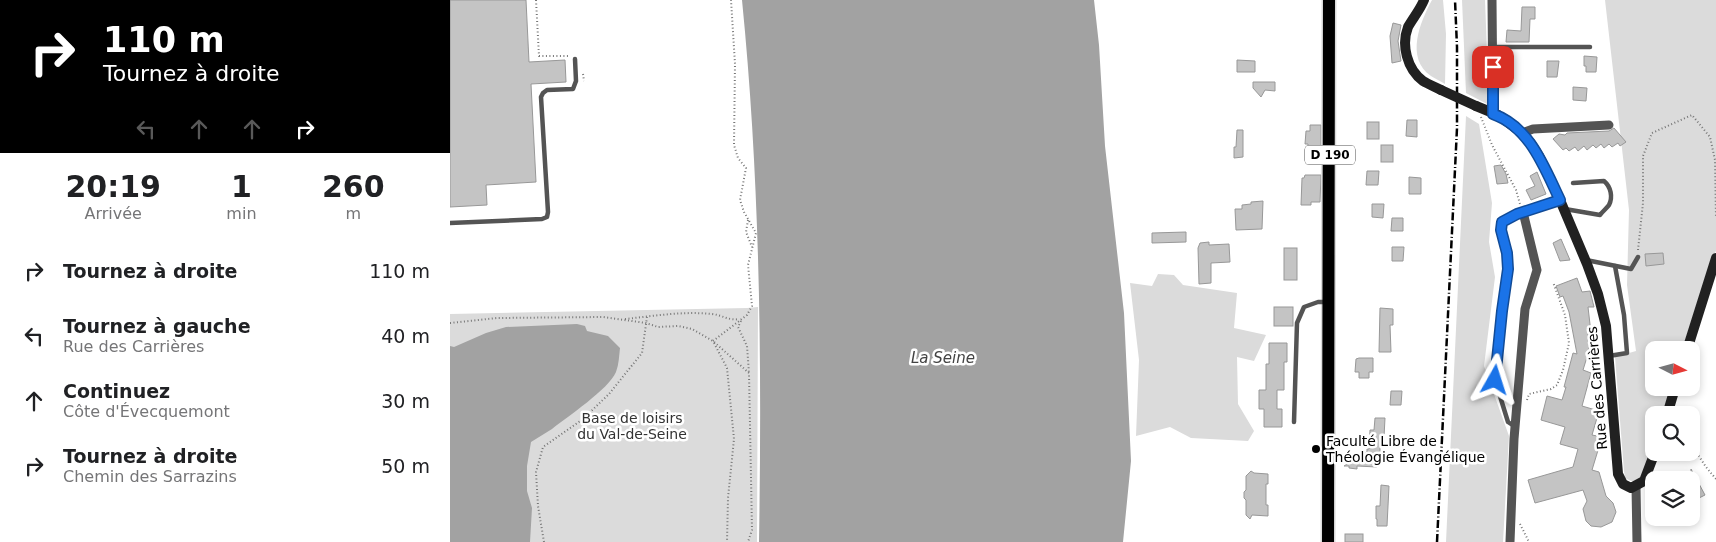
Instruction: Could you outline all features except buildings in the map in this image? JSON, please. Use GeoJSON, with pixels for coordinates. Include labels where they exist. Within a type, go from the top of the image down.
{"type":"FeatureCollection","features":[{"type":"Feature","properties":{"kind":"main road","name":"D 190"},"geometry":{"type":"LineString","coordinates":[[1328,542],[1330,306],[1329,0]]}},
{"type":"Feature","properties":{"kind":"street","name":"Rue des Carrières"},"geometry":{"type":"LineString","coordinates":[[1424,0],[1408,29],[1406,50],[1416,74],[1423,81],[1440,90],[1498,115],[1522,133],[1539,156],[1562,204],[1598,294],[1606,326],[1618,474],[1622,484],[1631,488],[1636,487]]}},
{"type":"Feature","properties":{"kind":"street"},"geometry":{"type":"LineString","coordinates":[[1492,0],[1493,114]]}},
{"type":"Feature","properties":{"kind":"street"},"geometry":{"type":"LineString","coordinates":[[1522,133],[1533,129],[1609,125]]}},
{"type":"Feature","properties":{"kind":"street"},"geometry":{"type":"LineString","coordinates":[[1510,542],[1515,427],[1525,309],[1537,270],[1523,212],[1562,204]]}},
{"type":"Feature","properties":{"kind":"street"},"geometry":{"type":"LineString","coordinates":[[1690,341],[1716,258]]}},
{"type":"Feature","properties":{"kind":"street"},"geometry":{"type":"LineString","coordinates":[[1637,542],[1636,487],[1646,479],[1652,461]]}},
{"type":"Feature","properties":{"kind":"lane"},"geometry":{"type":"LineString","coordinates":[[1493,47],[1590,47]]}},
{"type":"Feature","properties":{"kind":"lane"},"geometry":{"type":"LineString","coordinates":[[450,223],[542,219],[547,217],[541,97],[543,92],[547,90],[573,89],[576,81],[574,57]]}},
{"type":"Feature","properties":{"kind":"lane"},"geometry":{"type":"LineString","coordinates":[[1562,204],[1600,215],[1609,205],[1611,192],[1608,185],[1604,182],[1573,183]]}},
{"type":"Feature","properties":{"kind":"lane"},"geometry":{"type":"LineString","coordinates":[[1515,427],[1508,422],[1495,380],[1508,269],[1507,253],[1501,230],[1502,222],[1523,212]]}},
{"type":"Feature","properties":{"kind":"lane"},"geometry":{"type":"LineString","coordinates":[[1585,260],[1631,269],[1638,257]]}},
{"type":"Feature","properties":{"kind":"lane"},"geometry":{"type":"LineString","coordinates":[[1608,356],[1627,353],[1624,315],[1616,266]]}},
{"type":"Feature","properties":{"kind":"lane"},"geometry":{"type":"LineString","coordinates":[[1294,422],[1297,323],[1304,307],[1318,302],[1330,306]]}},
{"type":"Feature","properties":{"kind":"path"},"geometry":{"type":"LineString","coordinates":[[536,0],[539,56],[574,57]]}},
{"type":"Feature","properties":{"kind":"path"},"geometry":{"type":"LineString","coordinates":[[713,340],[747,315],[752,306],[748,265],[756,233],[744,212],[740,200],[746,168],[738,158],[734,145],[734,64],[731,0]]}},
{"type":"Feature","properties":{"kind":"path"},"geometry":{"type":"LineString","coordinates":[[583,72],[584,81]]}},
{"type":"Feature","properties":{"kind":"path"},"geometry":{"type":"LineString","coordinates":[[1476,106],[1492,144],[1516,190],[1523,212]]}},
{"type":"Feature","properties":{"kind":"path"},"geometry":{"type":"LineString","coordinates":[[1638,257],[1643,203],[1643,156],[1652,133],[1692,115],[1710,138],[1715,160],[1716,218]]}},
{"type":"Feature","properties":{"kind":"path"},"geometry":{"type":"LineString","coordinates":[[749,220],[746,232],[752,247]]}},
{"type":"Feature","properties":{"kind":"path"},"geometry":{"type":"LineString","coordinates":[[1526,407],[1530,394],[1551,389],[1557,385],[1569,343],[1566,315],[1553,282]]}},
{"type":"Feature","properties":{"kind":"path"},"geometry":{"type":"LineString","coordinates":[[620,319],[667,314],[714,314],[733,320],[742,319]]}},
{"type":"Feature","properties":{"kind":"path"},"geometry":{"type":"LineString","coordinates":[[450,323],[497,318],[603,317],[646,323],[658,327],[678,326],[692,329],[713,340],[749,373]]}},
{"type":"Feature","properties":{"kind":"path"},"geometry":{"type":"LineString","coordinates":[[544,542],[538,506],[536,472],[543,447],[583,419],[609,394],[642,353],[648,317]]}},
{"type":"Feature","properties":{"kind":"path"},"geometry":{"type":"LineString","coordinates":[[742,319],[738,327],[748,346],[749,373],[752,530],[748,542]]}},
{"type":"Feature","properties":{"kind":"path"},"geometry":{"type":"LineString","coordinates":[[713,340],[727,368],[734,438],[728,498],[727,542]]}},
{"type":"Feature","properties":{"kind":"path"},"geometry":{"type":"LineString","coordinates":[[1700,458],[1716,479]]}},
{"type":"Feature","properties":{"kind":"path"},"geometry":{"type":"LineString","coordinates":[[1519,520],[1529,542]]}},
{"type":"Feature","properties":{"kind":"green space"},"geometry":{"type":"Polygon","coordinates":[[[1432,0],[1443,0],[1446,34],[1445,84],[1431,76],[1418,60],[1417,40],[1423,19],[1432,0]]]}},
{"type":"Feature","properties":{"kind":"green space"},"geometry":{"type":"Polygon","coordinates":[[[1462,0],[1485,0],[1489,105],[1466,93],[1462,0]]]}},
{"type":"Feature","properties":{"kind":"green space"},"geometry":{"type":"Polygon","coordinates":[[[1605,0],[1716,0],[1716,251],[1710,262],[1685,341],[1645,341],[1645,396],[1668,396],[1665,406],[1645,406],[1645,461],[1647,461],[1642,477],[1637,481],[1625,478],[1615,357],[1636,351],[1627,285],[1629,210],[1605,0]]]}},
{"type":"Feature","properties":{"kind":"green space"},"geometry":{"type":"Polygon","coordinates":[[[1466,116],[1479,124],[1492,203],[1489,242],[1495,277],[1484,366],[1509,436],[1503,542],[1446,542],[1466,116]]]}},
{"type":"Feature","properties":{"kind":"green space"},"geometry":{"type":"Polygon","coordinates":[[[1158,274],[1174,275],[1183,285],[1237,293],[1234,328],[1266,335],[1254,361],[1237,357],[1238,404],[1254,431],[1248,441],[1191,438],[1170,427],[1136,436],[1139,360],[1130,283],[1152,286],[1158,274]]]}},
{"type":"Feature","properties":{"kind":"green space","name":"Base de loisirs du Val-de-Seine"},"geometry":{"type":"Polygon","coordinates":[[[758,307],[757,542],[450,542],[450,314],[758,307]]]}},
{"type":"Feature","properties":{"kind":"water","name":"La Seine"},"geometry":{"type":"Polygon","coordinates":[[[742,0],[1094,0],[1099,45],[1105,146],[1124,313],[1131,461],[1123,542],[759,542],[760,338],[756,203],[753,135],[742,0]]]}},
{"type":"Feature","properties":{"kind":"water"},"geometry":{"type":"Polygon","coordinates":[[[577,324],[585,326],[587,331],[608,336],[620,348],[618,366],[612,379],[597,394],[552,429],[531,442],[527,466],[527,491],[532,508],[530,542],[450,542],[450,346],[454,347],[486,333],[506,327],[577,324]]]}},
{"type":"Feature","properties":{"kind":"railway"},"geometry":{"type":"LineString","coordinates":[[1437,542],[1457,128],[1455,0]]}},
{"type":"Feature","properties":{"kind":"place","name":"Faculté Libre de Théologie Évangélique"},"geometry":{"type":"Point","coordinates":[1316,449]}},
{"type":"Feature","properties":{"kind":"route"},"geometry":{"type":"LineString","coordinates":[[1493,67],[1493,114],[1498,115],[1511,124],[1530,142],[1539,156],[1560,200],[1517,214],[1502,222],[1501,230],[1507,253],[1508,269],[1495,380]]}}]}
